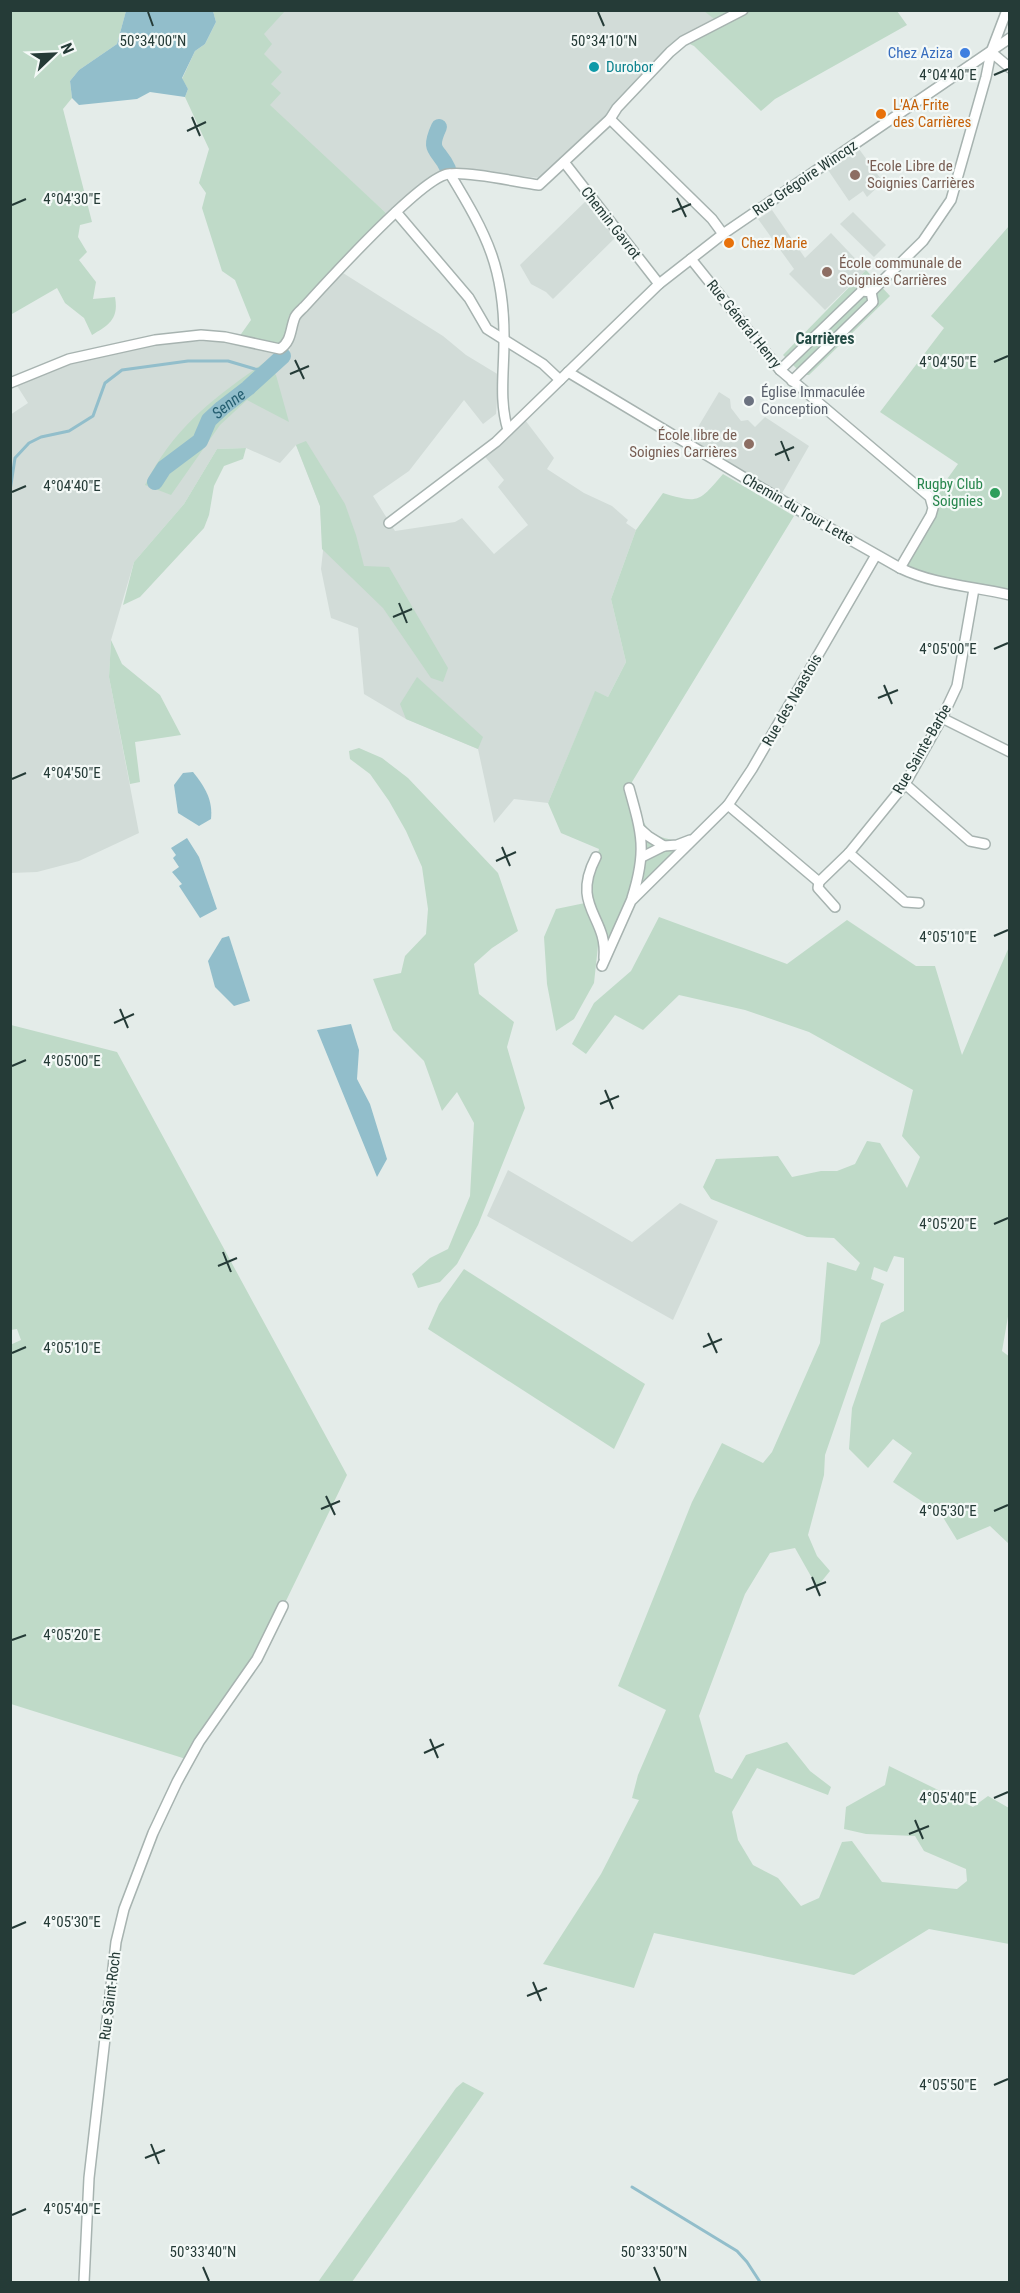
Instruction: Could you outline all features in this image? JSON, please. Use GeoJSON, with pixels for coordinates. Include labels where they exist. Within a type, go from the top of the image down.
{"type":"FeatureCollection","features":[{"type":"Feature","properties":{"kind":"street"},"geometry":{"type":"LineString","coordinates":[[10,383],[69,359],[155,340],[201,335],[225,336],[280,349],[289,339],[296,316],[396,213],[438,178],[450,174],[539,185],[610,118],[670,52],[683,41],[743,10]]}},
{"type":"Feature","properties":{"kind":"street"},"geometry":{"type":"LineString","coordinates":[[871,292],[923,241],[951,200],[991,52],[1007,10]]}},
{"type":"Feature","properties":{"kind":"street","name":"Rue Grégoire Wincqz"},"geometry":{"type":"LineString","coordinates":[[389,522],[496,442],[659,284],[723,234],[1010,38]]}},
{"type":"Feature","properties":{"kind":"street"},"geometry":{"type":"LineString","coordinates":[[991,52],[1010,68]]}},
{"type":"Feature","properties":{"kind":"street"},"geometry":{"type":"LineString","coordinates":[[610,118],[712,219],[723,234]]}},
{"type":"Feature","properties":{"kind":"street","name":"Chemin Gavrot"},"geometry":{"type":"LineString","coordinates":[[564,162],[659,284]]}},
{"type":"Feature","properties":{"kind":"street"},"geometry":{"type":"LineString","coordinates":[[450,174],[476,216],[493,256],[501,288],[505,340],[503,408],[508,430]]}},
{"type":"Feature","properties":{"kind":"street"},"geometry":{"type":"LineString","coordinates":[[396,213],[469,298],[487,329],[543,364],[560,381]]}},
{"type":"Feature","properties":{"kind":"street","name":"Rue Général Henry"},"geometry":{"type":"LineString","coordinates":[[691,259],[780,370],[930,496],[933,508],[931,515],[900,568]]}},
{"type":"Feature","properties":{"kind":"street"},"geometry":{"type":"LineString","coordinates":[[780,370],[862,291],[871,292]]}},
{"type":"Feature","properties":{"kind":"street"},"geometry":{"type":"LineString","coordinates":[[792,381],[873,302],[871,292]]}},
{"type":"Feature","properties":{"kind":"street","name":"Chemin du Tour Lette"},"geometry":{"type":"LineString","coordinates":[[568,372],[900,568],[926,579],[974,590],[1010,595]]}},
{"type":"Feature","properties":{"kind":"street","name":"Rue des Naastois"},"geometry":{"type":"LineString","coordinates":[[631,900],[728,805],[752,769],[876,555]]}},
{"type":"Feature","properties":{"kind":"street","name":"Rue Sainte-Barbe"},"geometry":{"type":"LineString","coordinates":[[819,882],[849,853],[905,784],[942,718],[957,686],[974,590]]}},
{"type":"Feature","properties":{"kind":"street"},"geometry":{"type":"LineString","coordinates":[[942,718],[1010,752]]}},
{"type":"Feature","properties":{"kind":"street"},"geometry":{"type":"LineString","coordinates":[[905,784],[970,841],[985,844]]}},
{"type":"Feature","properties":{"kind":"street","name":"Rue des Naastois"},"geometry":{"type":"LineString","coordinates":[[596,857],[587,878],[586,896],[600,932],[604,954],[602,966],[639,877],[642,857],[640,829],[629,788]]}},
{"type":"Feature","properties":{"kind":"street"},"geometry":{"type":"LineString","coordinates":[[728,805],[819,882],[818,888],[835,907]]}},
{"type":"Feature","properties":{"kind":"street"},"geometry":{"type":"LineString","coordinates":[[640,829],[664,846]]}},
{"type":"Feature","properties":{"kind":"street","name":"Rue des Naastois"},"geometry":{"type":"LineString","coordinates":[[642,857],[664,846],[677,845],[696,837]]}},
{"type":"Feature","properties":{"kind":"street"},"geometry":{"type":"LineString","coordinates":[[849,853],[905,902],[919,903]]}},
{"type":"Feature","properties":{"kind":"street"},"geometry":{"type":"LineString","coordinates":[[600,932],[610,938],[615,936]]}},
{"type":"Feature","properties":{"kind":"street","name":"Rue Saint-Roch"},"geometry":{"type":"LineString","coordinates":[[84,2283],[89,2178],[116,1942],[124,1909],[153,1833],[184,1767],[257,1659],[283,1606]]}},
{"type":"Feature","properties":{"kind":"shaded area","name":"Durobor"},"geometry":{"type":"Polygon","coordinates":[[[704,10],[719,22],[683,41],[591,133],[540,178],[443,168],[386,213],[268,106],[262,34],[269,11],[704,10]]]}},
{"type":"Feature","properties":{"kind":"shaded area","name":"'Ecole Libre de Soignies Carrières"},"geometry":{"type":"Polygon","coordinates":[[[859,149],[883,182],[867,197],[863,191],[849,201],[828,170],[859,149]]]}},
{"type":"Feature","properties":{"kind":"shaded area"},"geometry":{"type":"Polygon","coordinates":[[[588,199],[617,236],[553,299],[546,292],[531,284],[520,265],[588,199]]]}},
{"type":"Feature","properties":{"kind":"shaded area","name":"École communale de Soignies Carrières"},"geometry":{"type":"Polygon","coordinates":[[[772,210],[805,258],[831,233],[866,270],[825,310],[789,274],[794,269],[758,219],[772,210]]]}},
{"type":"Feature","properties":{"kind":"shaded area"},"geometry":{"type":"Polygon","coordinates":[[[853,212],[886,245],[874,257],[840,224],[853,212]]]}},
{"type":"Feature","properties":{"kind":"shaded area"},"geometry":{"type":"Polygon","coordinates":[[[343,273],[443,336],[466,355],[499,375],[496,414],[483,424],[464,400],[409,471],[373,496],[395,531],[455,522],[462,518],[494,554],[528,525],[498,487],[504,480],[482,453],[522,416],[554,458],[547,469],[584,493],[612,506],[628,520],[626,523],[636,530],[611,599],[626,662],[608,697],[595,692],[548,803],[514,799],[494,823],[478,749],[406,719],[364,694],[358,628],[331,618],[321,569],[323,551],[320,506],[296,445],[280,463],[246,448],[217,449],[184,504],[134,562],[111,640],[109,677],[139,833],[79,861],[37,872],[11,873],[10,415],[28,403],[14,381],[46,366],[173,342],[224,341],[279,354],[289,352],[301,313],[343,273]]]}},
{"type":"Feature","properties":{"kind":"shaded area","name":"École libre de Soignies Carrières"},"geometry":{"type":"Polygon","coordinates":[[[719,392],[730,399],[731,408],[741,421],[748,420],[755,427],[765,417],[809,446],[781,495],[689,442],[719,392]]]}},
{"type":"Feature","properties":{"kind":"shaded area"},"geometry":{"type":"Polygon","coordinates":[[[508,1170],[632,1242],[680,1203],[718,1221],[673,1320],[487,1216],[508,1170]]]}},
{"type":"Feature","properties":{"kind":"green space"},"geometry":{"type":"Polygon","coordinates":[[[11,11],[126,11],[117,44],[79,70],[70,81],[72,98],[63,109],[92,222],[80,225],[78,237],[87,252],[79,260],[96,282],[93,299],[115,297],[114,316],[103,328],[92,335],[84,318],[65,303],[57,288],[12,314],[11,319],[11,11]]]}},
{"type":"Feature","properties":{"kind":"green space"},"geometry":{"type":"Polygon","coordinates":[[[213,11],[285,11],[264,34],[272,44],[264,54],[282,72],[271,84],[281,93],[270,105],[386,213],[289,316],[285,338],[279,345],[239,337],[251,320],[235,280],[222,271],[202,208],[206,193],[199,183],[209,149],[185,97],[188,89],[182,79],[195,51],[205,44],[216,22],[213,11]]]}},
{"type":"Feature","properties":{"kind":"green space"},"geometry":{"type":"Polygon","coordinates":[[[704,11],[897,11],[907,25],[775,99],[761,111],[694,46],[683,41],[718,22],[704,11]]]}},
{"type":"Feature","properties":{"kind":"green space"},"geometry":{"type":"Polygon","coordinates":[[[1009,226],[1009,595],[900,568],[929,517],[932,500],[958,464],[880,412],[944,328],[931,316],[1009,226]]]}},
{"type":"Feature","properties":{"kind":"green space"},"geometry":{"type":"Polygon","coordinates":[[[866,270],[890,296],[809,375],[803,375],[783,355],[866,270]]]}},
{"type":"Feature","properties":{"kind":"green space"},"geometry":{"type":"Polygon","coordinates":[[[265,362],[276,375],[289,422],[247,400],[220,425],[171,495],[145,485],[156,465],[182,430],[212,401],[265,362]]]}},
{"type":"Feature","properties":{"kind":"green space"},"geometry":{"type":"Polygon","coordinates":[[[306,441],[345,504],[364,566],[389,567],[448,668],[443,682],[431,678],[383,608],[322,549],[320,506],[296,445],[306,441]]]}},
{"type":"Feature","properties":{"kind":"green space"},"geometry":{"type":"Polygon","coordinates":[[[246,448],[243,459],[224,466],[214,486],[209,515],[204,528],[140,597],[123,605],[134,562],[184,504],[217,449],[246,448]]]}},
{"type":"Feature","properties":{"kind":"green space"},"geometry":{"type":"Polygon","coordinates":[[[723,474],[794,516],[632,782],[639,810],[647,828],[675,841],[692,843],[633,905],[607,959],[598,946],[594,983],[574,1019],[556,1031],[547,984],[544,937],[556,909],[585,903],[599,849],[561,833],[548,803],[595,691],[608,697],[626,662],[611,599],[636,530],[663,493],[684,499],[698,498],[709,490],[723,474]]]}},
{"type":"Feature","properties":{"kind":"green space"},"geometry":{"type":"Polygon","coordinates":[[[111,640],[122,664],[160,695],[181,735],[135,742],[140,782],[130,784],[109,677],[111,640]]]}},
{"type":"Feature","properties":{"kind":"green space"},"geometry":{"type":"Polygon","coordinates":[[[417,677],[483,737],[478,749],[406,719],[400,704],[417,677]]]}},
{"type":"Feature","properties":{"kind":"green space"},"geometry":{"type":"Polygon","coordinates":[[[359,748],[382,758],[408,778],[498,873],[518,931],[492,948],[474,964],[479,994],[514,1022],[507,1047],[525,1108],[478,1225],[457,1264],[440,1282],[418,1288],[412,1274],[430,1258],[448,1249],[470,1196],[474,1123],[457,1092],[442,1111],[424,1061],[393,1030],[373,979],[401,973],[405,956],[426,934],[428,909],[422,867],[406,831],[370,774],[350,759],[349,751],[359,748]]]}},
{"type":"Feature","properties":{"kind":"green space"},"geometry":{"type":"Polygon","coordinates":[[[659,917],[787,964],[847,920],[916,966],[935,966],[962,1055],[1009,947],[1010,1305],[1002,1351],[1010,1357],[1009,1544],[990,1526],[957,1540],[941,1514],[893,1482],[912,1453],[893,1439],[868,1468],[849,1449],[852,1408],[881,1323],[904,1311],[904,1258],[894,1256],[887,1272],[874,1267],[871,1279],[884,1284],[825,1455],[824,1475],[808,1535],[817,1556],[830,1571],[817,1587],[795,1548],[770,1553],[745,1594],[699,1716],[715,1772],[732,1779],[746,1755],[787,1742],[810,1771],[831,1787],[828,1795],[757,1768],[732,1812],[738,1840],[753,1865],[778,1878],[801,1906],[819,1898],[842,1842],[852,1841],[882,1882],[957,1889],[967,1881],[966,1869],[924,1851],[915,1836],[866,1834],[844,1829],[846,1807],[885,1785],[889,1766],[973,1807],[988,1796],[1009,1808],[1009,1944],[929,1929],[854,1975],[654,1933],[634,1988],[543,1964],[601,1874],[639,1800],[632,1798],[638,1775],[666,1710],[618,1686],[692,1502],[722,1443],[763,1463],[772,1452],[820,1343],[827,1262],[856,1271],[860,1263],[834,1238],[807,1237],[711,1199],[703,1187],[716,1159],[778,1156],[792,1177],[821,1171],[837,1171],[855,1164],[867,1141],[880,1143],[907,1188],[920,1157],[902,1136],[913,1090],[809,1032],[745,1010],[679,995],[643,1030],[615,1015],[586,1054],[572,1044],[594,1003],[631,971],[659,917]]]}},
{"type":"Feature","properties":{"kind":"green space"},"geometry":{"type":"Polygon","coordinates":[[[11,1025],[117,1052],[347,1475],[268,1638],[186,1759],[11,1704],[10,1345],[21,1340],[17,1329],[11,1330],[11,1025]]]}},
{"type":"Feature","properties":{"kind":"green space"},"geometry":{"type":"Polygon","coordinates":[[[464,1269],[645,1384],[614,1449],[428,1329],[439,1304],[464,1269]]]}},
{"type":"Feature","properties":{"kind":"green space"},"geometry":{"type":"Polygon","coordinates":[[[463,2082],[484,2093],[352,2282],[318,2282],[456,2088],[463,2082]]]}},
{"type":"Feature","properties":{"kind":"water"},"geometry":{"type":"Polygon","coordinates":[[[126,11],[213,11],[216,22],[205,44],[195,51],[182,78],[188,89],[185,97],[150,92],[137,99],[79,105],[72,98],[70,81],[79,70],[117,44],[126,11]]]}},
{"type":"Feature","properties":{"kind":"water"},"geometry":{"type":"Polygon","coordinates":[[[193,772],[204,788],[211,806],[211,819],[199,826],[178,813],[174,785],[183,773],[193,772]]]}},
{"type":"Feature","properties":{"kind":"water"},"geometry":{"type":"Polygon","coordinates":[[[187,838],[199,857],[217,909],[200,918],[179,886],[182,884],[172,872],[179,867],[173,858],[176,855],[171,848],[187,838]]]}},
{"type":"Feature","properties":{"kind":"water"},"geometry":{"type":"Polygon","coordinates":[[[229,936],[250,1001],[234,1006],[215,987],[208,961],[222,938],[229,936]]]}},
{"type":"Feature","properties":{"kind":"water"},"geometry":{"type":"Polygon","coordinates":[[[351,1024],[359,1050],[357,1079],[370,1104],[387,1159],[377,1177],[317,1030],[351,1024]]]}},
{"type":"Feature","properties":{"kind":"waterway","name":"Senne"},"geometry":{"type":"LineString","coordinates":[[439,127],[434,146],[448,169]]}},
{"type":"Feature","properties":{"kind":"waterway","name":"Senne"},"geometry":{"type":"LineString","coordinates":[[155,482],[164,468],[200,441],[209,420],[283,356]]}},
{"type":"Feature","properties":{"kind":"waterway"},"geometry":{"type":"LineString","coordinates":[[10,491],[15,458],[29,443],[41,437],[69,431],[93,416],[105,383],[122,370],[188,361],[228,361],[255,369],[269,370]]}},
{"type":"Feature","properties":{"kind":"waterway"},"geometry":{"type":"LineString","coordinates":[[632,2187],[737,2251],[760,2282]]}},
{"type":"Feature","properties":{"kind":"place","name":"Chez Aziza"},"geometry":{"type":"Point","coordinates":[965,53]}},
{"type":"Feature","properties":{"kind":"place","name":"Durobor"},"geometry":{"type":"Point","coordinates":[594,67]}},
{"type":"Feature","properties":{"kind":"place","name":"L'AA Frite des Carrières"},"geometry":{"type":"Point","coordinates":[881,114]}},
{"type":"Feature","properties":{"kind":"place","name":"'Ecole Libre de Soignies Carrières"},"geometry":{"type":"Point","coordinates":[855,175]}},
{"type":"Feature","properties":{"kind":"place","name":"Chez Marie"},"geometry":{"type":"Point","coordinates":[729,243]}},
{"type":"Feature","properties":{"kind":"place","name":"École communale de Soignies Carrières"},"geometry":{"type":"Point","coordinates":[827,272]}},
{"type":"Feature","properties":{"kind":"place","name":"Église Immaculée Conception"},"geometry":{"type":"Point","coordinates":[749,401]}},
{"type":"Feature","properties":{"kind":"place","name":"École libre de Soignies Carrières"},"geometry":{"type":"Point","coordinates":[749,444]}},
{"type":"Feature","properties":{"kind":"place","name":"Rugby Club Soignies"},"geometry":{"type":"Point","coordinates":[995,493]}},
{"type":"Feature","properties":{"kind":"district","name":"Carrières"},"geometry":{"type":"Point","coordinates":[825,338]}}]}
